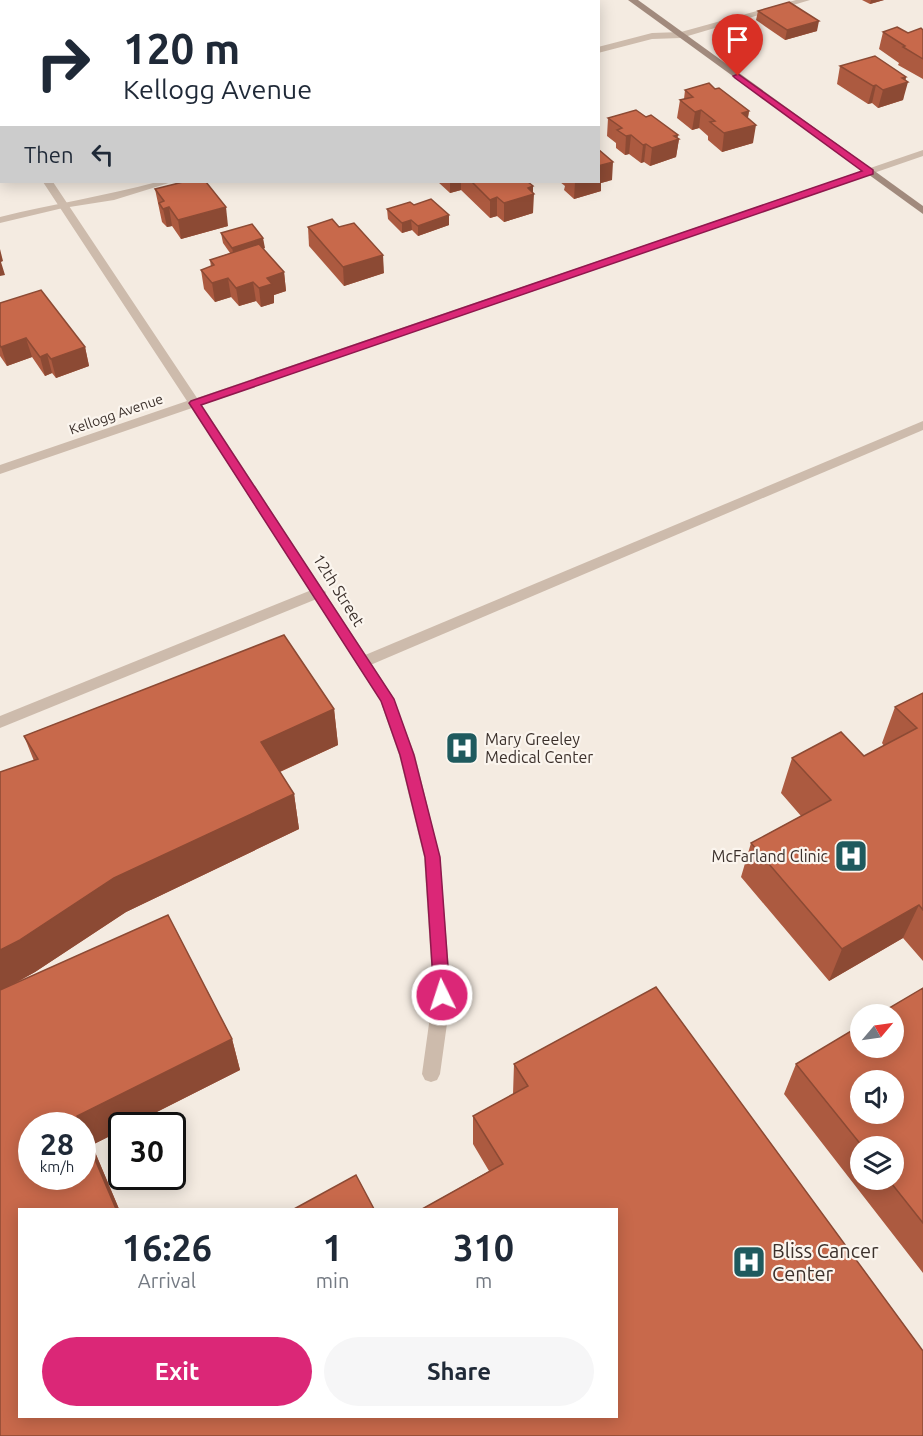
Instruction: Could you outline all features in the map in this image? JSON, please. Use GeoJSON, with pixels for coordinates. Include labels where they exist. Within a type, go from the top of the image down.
{"type":"FeatureCollection","features":[{"type":"Feature","properties":{"kind":"main road"},"geometry":{"type":"LineString","coordinates":[[632,0],[923,211]]}},
{"type":"Feature","properties":{"kind":"street"},"geometry":{"type":"LineString","coordinates":[[600,50],[645,37],[681,35],[806,0]]}},
{"type":"Feature","properties":{"kind":"street","name":"Kellogg Avenue"},"geometry":{"type":"LineString","coordinates":[[0,470],[923,153]]}},
{"type":"Feature","properties":{"kind":"street","name":"12th Street"},"geometry":{"type":"LineString","coordinates":[[49,183],[319,592],[387,699],[407,755],[432,857],[442,995],[431,1074]]}},
{"type":"Feature","properties":{"kind":"street"},"geometry":{"type":"LineString","coordinates":[[0,220],[63,205],[114,197],[163,183]]}},
{"type":"Feature","properties":{"kind":"street"},"geometry":{"type":"LineString","coordinates":[[363,662],[923,425]]}},
{"type":"Feature","properties":{"kind":"street"},"geometry":{"type":"LineString","coordinates":[[0,722],[319,592]]}},
{"type":"Feature","properties":{"kind":"building"},"geometry":{"type":"Polygon","coordinates":[[[789,2],[819,21],[787,30],[758,11],[789,2]]]}},
{"type":"Feature","properties":{"kind":"building"},"geometry":{"type":"Polygon","coordinates":[[[897,27],[908,33],[921,28],[923,30],[923,59],[883,32],[897,27]]]}},
{"type":"Feature","properties":{"kind":"building"},"geometry":{"type":"Polygon","coordinates":[[[875,56],[906,77],[902,78],[908,82],[883,90],[840,66],[875,56]]]}},
{"type":"Feature","properties":{"kind":"building"},"geometry":{"type":"Polygon","coordinates":[[[709,83],[749,111],[742,113],[756,125],[724,133],[710,122],[715,121],[701,110],[695,112],[680,100],[693,97],[685,90],[709,83]]]}},
{"type":"Feature","properties":{"kind":"building"},"geometry":{"type":"Polygon","coordinates":[[[636,110],[646,117],[651,115],[678,135],[674,136],[679,139],[652,148],[646,144],[643,145],[631,135],[626,136],[617,130],[622,128],[608,118],[636,110]]]}},
{"type":"Feature","properties":{"kind":"building"},"geometry":{"type":"Polygon","coordinates":[[[600,151],[613,162],[600,165],[600,151]]]}},
{"type":"Feature","properties":{"kind":"building"},"geometry":{"type":"Polygon","coordinates":[[[179,183],[207,183],[226,207],[178,220],[169,207],[163,209],[159,203],[164,201],[155,189],[179,183]]]}},
{"type":"Feature","properties":{"kind":"building"},"geometry":{"type":"Polygon","coordinates":[[[473,183],[529,183],[533,186],[528,188],[534,194],[504,203],[497,197],[490,200],[473,183]]]}},
{"type":"Feature","properties":{"kind":"building"},"geometry":{"type":"Polygon","coordinates":[[[431,199],[449,215],[418,226],[411,220],[402,223],[387,209],[410,202],[414,205],[431,199]]]}},
{"type":"Feature","properties":{"kind":"building"},"geometry":{"type":"Polygon","coordinates":[[[332,219],[339,227],[354,223],[383,255],[343,267],[308,227],[332,219]]]}},
{"type":"Feature","properties":{"kind":"building"},"geometry":{"type":"Polygon","coordinates":[[[252,224],[263,238],[232,248],[221,233],[252,224]]]}},
{"type":"Feature","properties":{"kind":"building"},"geometry":{"type":"Polygon","coordinates":[[[259,244],[284,272],[267,278],[272,284],[259,288],[253,282],[236,288],[228,278],[212,283],[201,270],[214,265],[210,260],[259,244]]]}},
{"type":"Feature","properties":{"kind":"building"},"geometry":{"type":"Polygon","coordinates":[[[41,290],[85,347],[51,359],[47,354],[40,357],[26,338],[1,347],[0,303],[41,290]]]}},
{"type":"Feature","properties":{"kind":"building"},"geometry":{"type":"Polygon","coordinates":[[[284,635],[334,709],[261,742],[294,794],[114,878],[20,940],[0,950],[0,772],[38,759],[24,736],[284,635]]]}},
{"type":"Feature","properties":{"kind":"building","name":"McFarland Clinic"},"geometry":{"type":"Polygon","coordinates":[[[923,693],[923,910],[919,905],[842,949],[751,843],[831,800],[792,758],[841,732],[864,756],[917,728],[895,707],[923,693]]]}},
{"type":"Feature","properties":{"kind":"building"},"geometry":{"type":"Polygon","coordinates":[[[168,915],[232,1039],[85,1112],[18,1112],[18,1190],[96,1190],[96,1162],[116,1208],[18,1208],[18,1418],[618,1418],[618,1208],[424,1208],[503,1164],[473,1116],[528,1086],[514,1064],[656,987],[923,1351],[923,1436],[0,1436],[0,990],[168,915]]]}},
{"type":"Feature","properties":{"kind":"building"},"geometry":{"type":"Polygon","coordinates":[[[923,988],[923,1223],[897,1190],[904,1190],[904,1136],[854,1136],[796,1064],[850,1032],[850,1058],[904,1058],[904,1004],[896,1004],[923,988]]]}},
{"type":"Feature","properties":{"kind":"building"},"geometry":{"type":"Polygon","coordinates":[[[356,1175],[373,1208],[296,1208],[356,1175]]]}},
{"type":"Feature","properties":{"kind":"place","name":"Mary Greeley Medical Center"},"geometry":{"type":"Point","coordinates":[462,748]}},
{"type":"Feature","properties":{"kind":"place","name":"McFarland Clinic"},"geometry":{"type":"Point","coordinates":[851,856]}},
{"type":"Feature","properties":{"kind":"place","name":"Bliss Cancer Center"},"geometry":{"type":"Point","coordinates":[749,1262]}},
{"type":"Feature","properties":{"kind":"route"},"geometry":{"type":"LineString","coordinates":[[442,995],[432,857],[407,755],[387,699],[195,403],[869,172],[738,76]]}}]}
